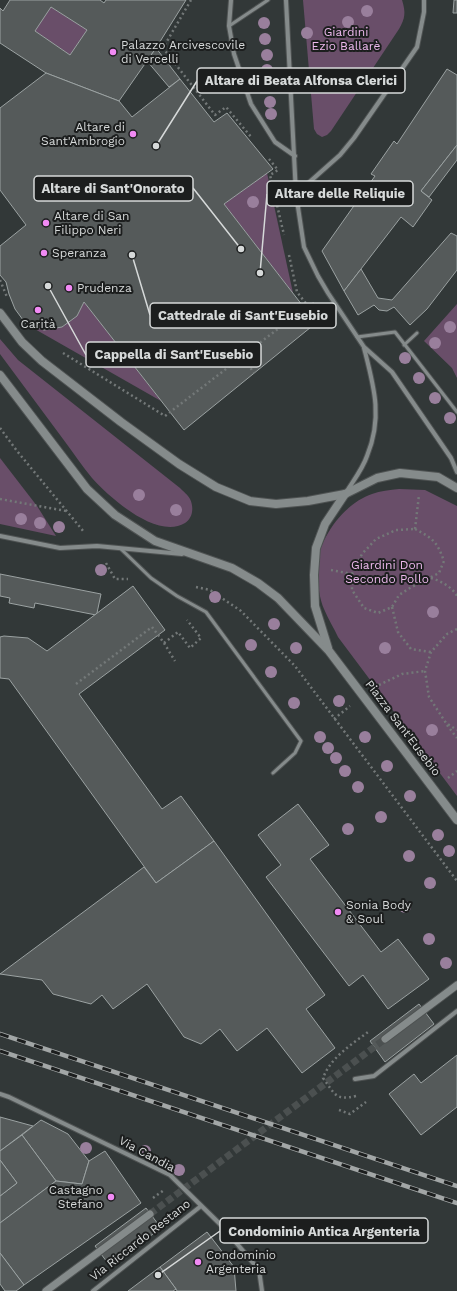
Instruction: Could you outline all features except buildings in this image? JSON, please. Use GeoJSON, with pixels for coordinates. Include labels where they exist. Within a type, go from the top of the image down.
{"type":"FeatureCollection","features":[{"type":"Feature","properties":{"kind":"main road"},"geometry":{"type":"LineString","coordinates":[[0,313],[22,342],[42,361],[121,422],[179,464],[216,487],[250,500],[276,504],[308,502],[345,494],[378,478],[400,473],[438,477],[457,488]]}},
{"type":"Feature","properties":{"kind":"main road","name":"Piazza Sant'Eusebio"},"geometry":{"type":"LineString","coordinates":[[0,375],[87,490],[115,515],[155,541],[232,568],[258,583],[278,598],[329,650],[457,820]]}},
{"type":"Feature","properties":{"kind":"main road","name":"Piazza Sant'Eusebio"},"geometry":{"type":"LineString","coordinates":[[329,650],[315,606],[314,575],[316,548],[325,524],[345,494]]}},
{"type":"Feature","properties":{"kind":"street"},"geometry":{"type":"LineString","coordinates":[[232,0],[229,26],[234,54],[251,104],[275,142],[295,156]]}},
{"type":"Feature","properties":{"kind":"street"},"geometry":{"type":"LineString","coordinates":[[286,0],[296,194],[304,247],[318,276],[357,337],[364,347],[392,372],[451,458],[457,471]]}},
{"type":"Feature","properties":{"kind":"street"},"geometry":{"type":"LineString","coordinates":[[296,194],[340,155],[354,138],[417,47],[424,12],[424,0]]}},
{"type":"Feature","properties":{"kind":"street","name":"Piazza Sant'Eusebio"},"geometry":{"type":"LineString","coordinates":[[345,494],[367,457],[376,422],[374,390],[364,347]]}},
{"type":"Feature","properties":{"kind":"street"},"geometry":{"type":"LineString","coordinates":[[0,536],[60,548],[97,546],[120,547],[192,555]]}},
{"type":"Feature","properties":{"kind":"street"},"geometry":{"type":"LineString","coordinates":[[385,1039],[457,985]]}},
{"type":"Feature","properties":{"kind":"street"},"geometry":{"type":"LineString","coordinates":[[355,1079],[374,1076],[457,1011]]}},
{"type":"Feature","properties":{"kind":"street","name":"Via Candia"},"geometry":{"type":"LineString","coordinates":[[0,1094],[16,1100],[170,1175],[223,1226],[259,1270],[262,1291]]}},
{"type":"Feature","properties":{"kind":"street","name":"Via Riccardo Restano"},"geometry":{"type":"LineString","coordinates":[[93,1291],[201,1206]]}},
{"type":"Feature","properties":{"kind":"street","name":"Via Riccardo Restano"},"geometry":{"type":"LineString","coordinates":[[46,1291],[150,1214]]}},
{"type":"Feature","properties":{"kind":"lane"},"geometry":{"type":"LineString","coordinates":[[229,26],[268,0]]}},
{"type":"Feature","properties":{"kind":"lane"},"geometry":{"type":"LineString","coordinates":[[357,337],[395,332],[457,412]]}},
{"type":"Feature","properties":{"kind":"lane"},"geometry":{"type":"LineString","coordinates":[[404,345],[417,333]]}},
{"type":"Feature","properties":{"kind":"lane"},"geometry":{"type":"LineString","coordinates":[[120,547],[151,578],[177,596],[206,612],[300,741],[295,753],[273,773]]}},
{"type":"Feature","properties":{"kind":"path"},"geometry":{"type":"LineString","coordinates":[[191,0],[163,48],[215,115],[226,107],[254,141]]}},
{"type":"Feature","properties":{"kind":"path"},"geometry":{"type":"LineString","coordinates":[[169,65],[173,61]]}},
{"type":"Feature","properties":{"kind":"path"},"geometry":{"type":"LineString","coordinates":[[269,159],[278,170],[270,175],[286,241]]}},
{"type":"Feature","properties":{"kind":"path"},"geometry":{"type":"LineString","coordinates":[[287,248],[298,292],[308,306]]}},
{"type":"Feature","properties":{"kind":"path"},"geometry":{"type":"LineString","coordinates":[[0,280],[8,299]]}},
{"type":"Feature","properties":{"kind":"path"},"geometry":{"type":"LineString","coordinates":[[61,351],[165,416],[308,306],[318,301]]}},
{"type":"Feature","properties":{"kind":"path"},"geometry":{"type":"LineString","coordinates":[[242,356],[254,373]]}},
{"type":"Feature","properties":{"kind":"path"},"geometry":{"type":"LineString","coordinates":[[415,529],[419,495]]}},
{"type":"Feature","properties":{"kind":"path"},"geometry":{"type":"LineString","coordinates":[[0,499],[67,511]]}},
{"type":"Feature","properties":{"kind":"path"},"geometry":{"type":"LineString","coordinates":[[415,529],[427,535],[438,546],[444,561],[439,573],[399,595],[392,608],[378,613],[364,608],[352,590],[352,574],[362,554],[376,539],[396,530],[415,529]]}},
{"type":"Feature","properties":{"kind":"path"},"geometry":{"type":"LineString","coordinates":[[327,570],[352,574]]}},
{"type":"Feature","properties":{"kind":"path"},"geometry":{"type":"LineString","coordinates":[[430,578],[440,581],[455,592],[457,596]]}},
{"type":"Feature","properties":{"kind":"path"},"geometry":{"type":"LineString","coordinates":[[392,608],[398,632],[411,649],[431,652]]}},
{"type":"Feature","properties":{"kind":"path"},"geometry":{"type":"LineString","coordinates":[[164,643],[178,632],[190,648],[201,638],[185,617]]}},
{"type":"Feature","properties":{"kind":"path"},"geometry":{"type":"LineString","coordinates":[[76,684],[152,627],[175,661]]}},
{"type":"Feature","properties":{"kind":"path"},"geometry":{"type":"LineString","coordinates":[[457,629],[447,634],[431,652],[426,670],[429,697],[457,738]]}},
{"type":"Feature","properties":{"kind":"path"},"geometry":{"type":"LineString","coordinates":[[379,685],[402,674],[426,670]]}},
{"type":"Feature","properties":{"kind":"path"},"geometry":{"type":"LineString","coordinates":[[334,718],[347,709]]}},
{"type":"Feature","properties":{"kind":"path"},"geometry":{"type":"LineString","coordinates":[[446,722],[457,730]]}},
{"type":"Feature","properties":{"kind":"path"},"geometry":{"type":"LineString","coordinates":[[448,778],[457,771]]}},
{"type":"Feature","properties":{"kind":"path"},"geometry":{"type":"LineString","coordinates":[[339,1110],[350,1114],[366,1102]]}},
{"type":"Feature","properties":{"kind":"path"},"geometry":{"type":"LineString","coordinates":[[148,1202],[176,1181]]}},
{"type":"Feature","properties":{"kind":"green space","name":"Giardini Ezio Ballarè"},"geometry":{"type":"Polygon","coordinates":[[[303,0],[402,0],[404,8],[404,18],[399,29],[331,131],[322,137],[317,134],[314,129],[303,0]]]}},
{"type":"Feature","properties":{"kind":"green space"},"geometry":{"type":"Polygon","coordinates":[[[51,7],[87,30],[70,55],[35,31],[51,7]]]}},
{"type":"Feature","properties":{"kind":"green space"},"geometry":{"type":"Polygon","coordinates":[[[267,173],[293,293],[224,204],[267,173]]]}},
{"type":"Feature","properties":{"kind":"green space"},"geometry":{"type":"Polygon","coordinates":[[[84,302],[161,401],[26,324],[44,330],[62,327],[77,316],[84,302]]]}},
{"type":"Feature","properties":{"kind":"green space"},"geometry":{"type":"Polygon","coordinates":[[[457,304],[457,378],[452,368],[424,341],[457,304]]]}},
{"type":"Feature","properties":{"kind":"green space"},"geometry":{"type":"Polygon","coordinates":[[[0,339],[18,360],[180,488],[189,498],[192,505],[192,512],[188,521],[174,527],[161,526],[148,522],[122,506],[110,496],[85,469],[0,354],[0,339]]]}},
{"type":"Feature","properties":{"kind":"green space"},"geometry":{"type":"Polygon","coordinates":[[[0,458],[37,506],[56,536],[0,524],[0,458]]]}},
{"type":"Feature","properties":{"kind":"green space","name":"Giardini Don Secondo Pollo"},"geometry":{"type":"Polygon","coordinates":[[[399,489],[425,490],[457,506],[457,796],[338,637],[327,616],[319,593],[317,564],[320,552],[325,539],[340,516],[361,499],[378,492],[399,489]]]}},
{"type":"Feature","properties":{"kind":"tunnel"},"geometry":{"type":"LineString","coordinates":[[150,1214],[385,1039]]}},
{"type":"Feature","properties":{"kind":"railway"},"geometry":{"type":"LineString","coordinates":[[0,1034],[457,1186]]}},
{"type":"Feature","properties":{"kind":"railway"},"geometry":{"type":"LineString","coordinates":[[0,1051],[457,1203]]}},
{"type":"Feature","properties":{"kind":"place","name":"Palazzo Arcivescovile di Vercelli"},"geometry":{"type":"Point","coordinates":[113,52]}},
{"type":"Feature","properties":{"kind":"place","name":"Altare di Sant'Ambrogio"},"geometry":{"type":"Point","coordinates":[133,134]}},
{"type":"Feature","properties":{"kind":"place","name":"Altare di Beata Alfonsa Clerici"},"geometry":{"type":"Point","coordinates":[156,146]}},
{"type":"Feature","properties":{"kind":"place","name":"Altare di San Filippo Neri"},"geometry":{"type":"Point","coordinates":[46,223]}},
{"type":"Feature","properties":{"kind":"place","name":"Altare di Sant'Onorato"},"geometry":{"type":"Point","coordinates":[241,249]}},
{"type":"Feature","properties":{"kind":"place","name":"Speranza"},"geometry":{"type":"Point","coordinates":[44,253]}},
{"type":"Feature","properties":{"kind":"place","name":"Cattedrale di Sant'Eusebio"},"geometry":{"type":"Point","coordinates":[132,255]}},
{"type":"Feature","properties":{"kind":"place","name":"Altare delle Reliquie"},"geometry":{"type":"Point","coordinates":[260,273]}},
{"type":"Feature","properties":{"kind":"place","name":"Cappella di Sant'Eusebio"},"geometry":{"type":"Point","coordinates":[48,286]}},
{"type":"Feature","properties":{"kind":"place","name":"Prudenza"},"geometry":{"type":"Point","coordinates":[69,288]}},
{"type":"Feature","properties":{"kind":"place","name":"Carità"},"geometry":{"type":"Point","coordinates":[38,310]}},
{"type":"Feature","properties":{"kind":"place","name":"Sonia Body & Soul"},"geometry":{"type":"Point","coordinates":[338,912]}},
{"type":"Feature","properties":{"kind":"place","name":"Castagno Stefano"},"geometry":{"type":"Point","coordinates":[111,1197]}},
{"type":"Feature","properties":{"kind":"place","name":"Condominio Argenteria"},"geometry":{"type":"Point","coordinates":[198,1262]}},
{"type":"Feature","properties":{"kind":"place","name":"Condominio Antica Argenteria"},"geometry":{"type":"Point","coordinates":[158,1275]}}]}
